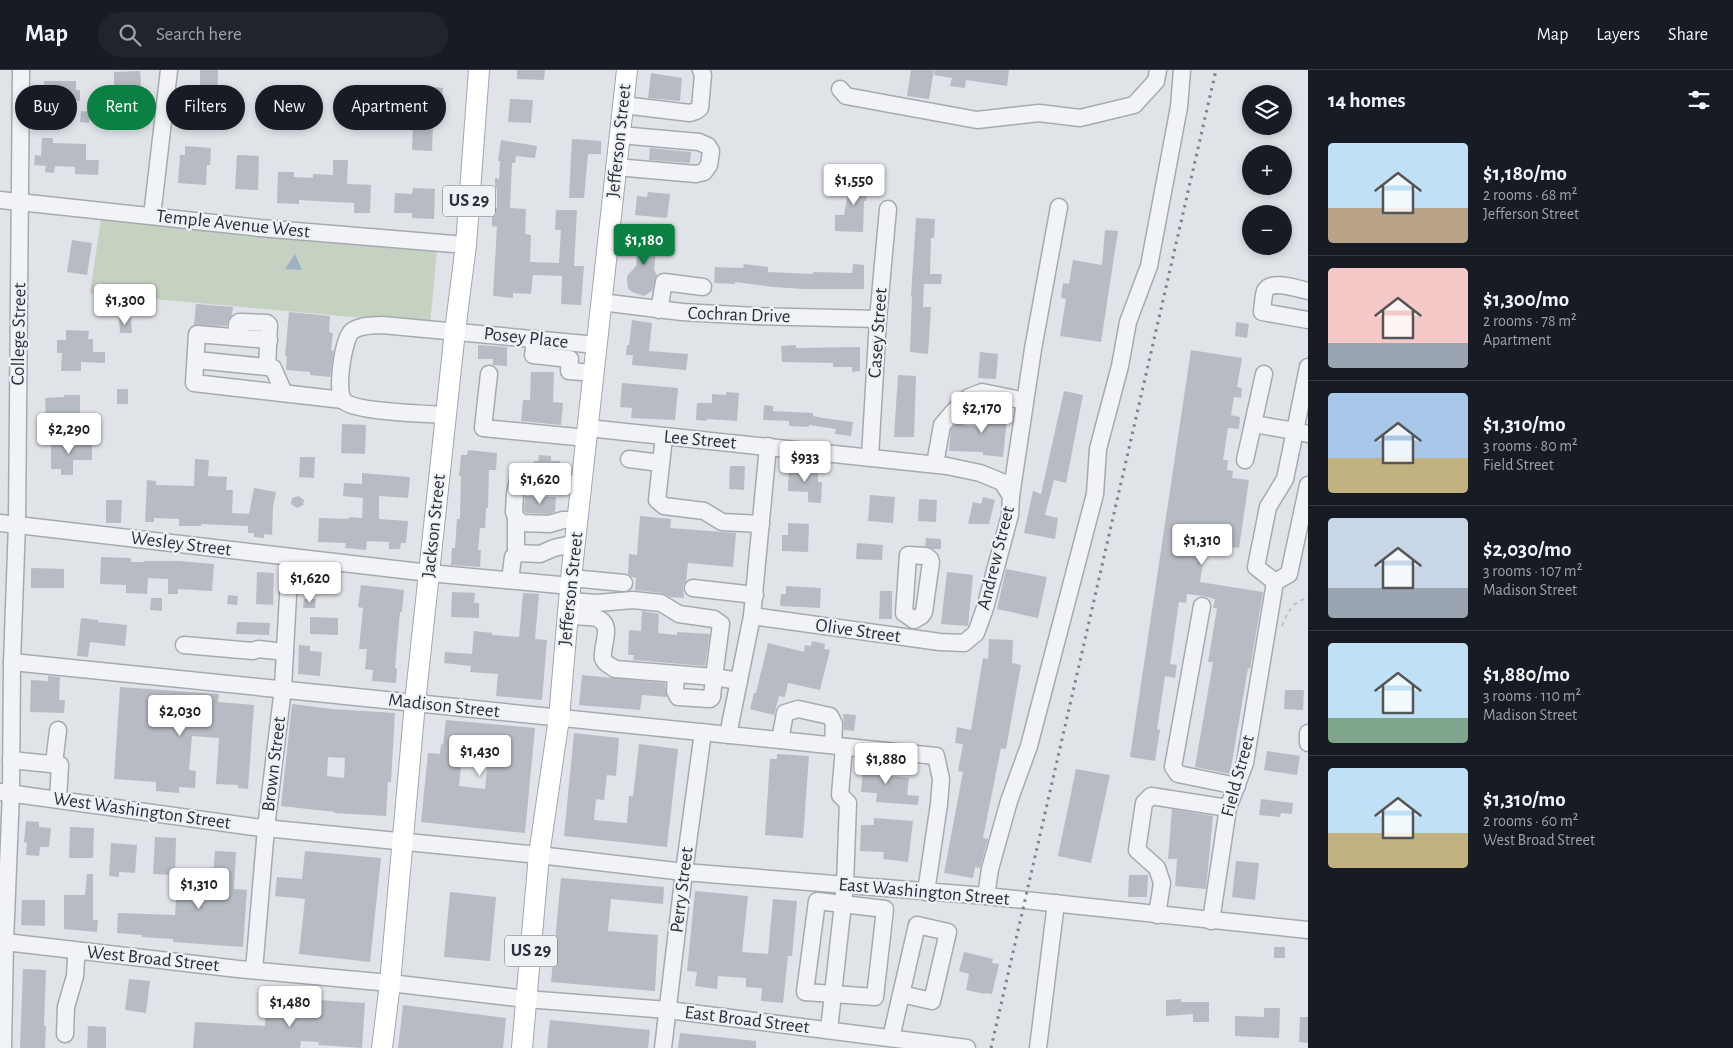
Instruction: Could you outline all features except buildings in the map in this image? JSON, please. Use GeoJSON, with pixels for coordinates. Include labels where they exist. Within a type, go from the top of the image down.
{"type":"FeatureCollection","features":[{"type":"Feature","properties":{"kind":"main road","name":"Jackson Street"},"geometry":{"type":"LineString","coordinates":[[390,983],[415,703],[466,245],[479,70]]}},
{"type":"Feature","properties":{"kind":"main road","name":"Jefferson Street"},"geometry":{"type":"LineString","coordinates":[[522,1048],[539,855],[559,718],[575,543],[627,70]]}},
{"type":"Feature","properties":{"kind":"main road","name":"US 29"},"geometry":{"type":"LineString","coordinates":[[382,1048],[390,983]]}},
{"type":"Feature","properties":{"kind":"street","name":"College Street"},"geometry":{"type":"LineString","coordinates":[[3,1048],[6,792],[11,760],[17,524],[21,70]]}},
{"type":"Feature","properties":{"kind":"street"},"geometry":{"type":"LineString","coordinates":[[152,216],[168,70]]}},
{"type":"Feature","properties":{"kind":"street"},"geometry":{"type":"LineString","coordinates":[[623,105],[690,113],[696,112],[700,108],[703,75],[701,70]]}},
{"type":"Feature","properties":{"kind":"street"},"geometry":{"type":"LineString","coordinates":[[840,89],[846,96],[977,120],[1039,113],[1080,118],[1134,105],[1156,81],[1158,70]]}},
{"type":"Feature","properties":{"kind":"street"},"geometry":{"type":"LineString","coordinates":[[986,896],[990,870],[1009,801],[1029,746],[1093,503],[1098,449],[1120,366],[1128,322],[1149,266],[1179,107],[1182,70]]}},
{"type":"Feature","properties":{"kind":"street"},"geometry":{"type":"LineString","coordinates":[[616,167],[696,174],[704,172],[709,165],[711,151],[708,146],[699,142],[620,135]]}},
{"type":"Feature","properties":{"kind":"street","name":"Temple Avenue West"},"geometry":{"type":"LineString","coordinates":[[0,200],[260,228],[466,245]]}},
{"type":"Feature","properties":{"kind":"street","name":"Andrew Street"},"geometry":{"type":"LineString","coordinates":[[964,643],[976,633],[985,608],[1010,515],[1011,496],[1033,349],[1059,207]]}},
{"type":"Feature","properties":{"kind":"street","name":"Casey Street"},"geometry":{"type":"LineString","coordinates":[[870,457],[878,319],[888,209]]}},
{"type":"Feature","properties":{"kind":"street"},"geometry":{"type":"LineString","coordinates":[[660,310],[664,282],[703,287]]}},
{"type":"Feature","properties":{"kind":"street"},"geometry":{"type":"LineString","coordinates":[[1308,291],[1276,284],[1269,286],[1265,292],[1262,312],[1308,320]]}},
{"type":"Feature","properties":{"kind":"street","name":"Cochran Drive"},"geometry":{"type":"LineString","coordinates":[[601,302],[682,312],[878,319]]}},
{"type":"Feature","properties":{"kind":"street","name":"Posey Place"},"geometry":{"type":"LineString","coordinates":[[343,400],[340,386],[346,342],[354,330],[367,326],[382,325],[435,331],[455,331],[597,346]]}},
{"type":"Feature","properties":{"kind":"street"},"geometry":{"type":"LineString","coordinates":[[267,367],[268,340],[197,334],[194,383],[343,400],[350,404],[374,409],[447,415]]}},
{"type":"Feature","properties":{"kind":"street"},"geometry":{"type":"LineString","coordinates":[[535,339],[533,355],[570,359],[569,371],[594,373]]}},
{"type":"Feature","properties":{"kind":"street"},"geometry":{"type":"LineString","coordinates":[[196,360],[273,368],[284,393]]}},
{"type":"Feature","properties":{"kind":"street"},"geometry":{"type":"LineString","coordinates":[[1308,367],[1301,433],[1285,480],[1268,507],[1256,568],[1275,582],[1289,574],[1308,485]]}},
{"type":"Feature","properties":{"kind":"street","name":"Lee Street"},"geometry":{"type":"LineString","coordinates":[[489,374],[483,428],[664,437],[935,464],[980,473],[1002,482],[1011,496]]}},
{"type":"Feature","properties":{"kind":"street"},"geometry":{"type":"LineString","coordinates":[[1245,460],[1264,374]]}},
{"type":"Feature","properties":{"kind":"street"},"geometry":{"type":"LineString","coordinates":[[935,464],[942,426],[954,410],[969,397],[982,392],[1025,400]]}},
{"type":"Feature","properties":{"kind":"street"},"geometry":{"type":"LineString","coordinates":[[1253,424],[1301,433]]}},
{"type":"Feature","properties":{"kind":"street"},"geometry":{"type":"LineString","coordinates":[[664,437],[657,500],[660,504],[704,511],[722,522],[761,524]]}},
{"type":"Feature","properties":{"kind":"street"},"geometry":{"type":"LineString","coordinates":[[728,735],[755,595],[768,446]]}},
{"type":"Feature","properties":{"kind":"street"},"geometry":{"type":"LineString","coordinates":[[629,459],[660,463]]}},
{"type":"Feature","properties":{"kind":"street"},"geometry":{"type":"LineString","coordinates":[[516,555],[516,518],[514,512],[518,480],[582,484]]}},
{"type":"Feature","properties":{"kind":"street"},"geometry":{"type":"LineString","coordinates":[[516,518],[522,524],[549,524],[563,520],[578,520]]}},
{"type":"Feature","properties":{"kind":"street","name":"Wesley Street"},"geometry":{"type":"LineString","coordinates":[[0,523],[290,558],[510,580],[570,595]]}},
{"type":"Feature","properties":{"kind":"street"},"geometry":{"type":"LineString","coordinates":[[510,580],[513,557],[517,553],[540,554],[554,548],[575,543]]}},
{"type":"Feature","properties":{"kind":"street","name":"Brown Street"},"geometry":{"type":"LineString","coordinates":[[254,970],[266,828],[283,688],[290,558]]}},
{"type":"Feature","properties":{"kind":"street","name":"Field Street"},"geometry":{"type":"LineString","coordinates":[[1211,921],[1228,808],[1245,763],[1275,582]]}},
{"type":"Feature","properties":{"kind":"street"},"geometry":{"type":"LineString","coordinates":[[570,595],[624,583]]}},
{"type":"Feature","properties":{"kind":"street"},"geometry":{"type":"LineString","coordinates":[[693,588],[755,595]]}},
{"type":"Feature","properties":{"kind":"street"},"geometry":{"type":"LineString","coordinates":[[570,595],[605,625],[603,658],[606,663],[615,668],[739,681]]}},
{"type":"Feature","properties":{"kind":"street"},"geometry":{"type":"LineString","coordinates":[[570,595],[597,604],[633,600],[661,603],[684,616],[714,619],[721,624],[712,697],[704,700],[678,697],[675,691],[676,674]]}},
{"type":"Feature","properties":{"kind":"street"},"geometry":{"type":"LineString","coordinates":[[1202,606],[1173,767],[1178,774],[1237,786]]}},
{"type":"Feature","properties":{"kind":"street","name":"Olive Street"},"geometry":{"type":"LineString","coordinates":[[752,616],[940,642],[964,643]]}},
{"type":"Feature","properties":{"kind":"street"},"geometry":{"type":"LineString","coordinates":[[911,638],[914,620]]}},
{"type":"Feature","properties":{"kind":"street"},"geometry":{"type":"LineString","coordinates":[[184,644],[253,651],[258,649],[285,652]]}},
{"type":"Feature","properties":{"kind":"street","name":"Madison Street"},"geometry":{"type":"LineString","coordinates":[[12,662],[283,688],[936,756],[941,779],[926,892]]}},
{"type":"Feature","properties":{"kind":"street"},"geometry":{"type":"LineString","coordinates":[[780,740],[785,713],[798,709],[830,716],[834,724],[839,746],[840,795],[848,803],[845,885],[829,1030]]}},
{"type":"Feature","properties":{"kind":"street"},"geometry":{"type":"LineString","coordinates":[[54,764],[58,730]]}},
{"type":"Feature","properties":{"kind":"street","name":"Perry Street"},"geometry":{"type":"LineString","coordinates":[[663,1048],[703,732]]}},
{"type":"Feature","properties":{"kind":"street"},"geometry":{"type":"LineString","coordinates":[[1308,733],[1308,743]]}},
{"type":"Feature","properties":{"kind":"street"},"geometry":{"type":"LineString","coordinates":[[11,760],[60,765],[58,799]]}},
{"type":"Feature","properties":{"kind":"street","name":"West Washington Street"},"geometry":{"type":"LineString","coordinates":[[6,792],[266,828],[539,855]]}},
{"type":"Feature","properties":{"kind":"street"},"geometry":{"type":"LineString","coordinates":[[1158,915],[1162,883],[1157,868],[1137,850],[1144,802],[1151,796],[1228,808]]}},
{"type":"Feature","properties":{"kind":"street","name":"East Washington Street"},"geometry":{"type":"LineString","coordinates":[[539,855],[684,872],[986,896],[1308,930]]}},
{"type":"Feature","properties":{"kind":"street"},"geometry":{"type":"LineString","coordinates":[[885,909],[817,902],[805,992],[875,997],[888,889]]}},
{"type":"Feature","properties":{"kind":"street"},"geometry":{"type":"LineString","coordinates":[[1038,1048],[1056,904]]}},
{"type":"Feature","properties":{"kind":"street"},"geometry":{"type":"LineString","coordinates":[[891,1038],[901,994],[917,924],[948,932],[932,1000],[901,994]]}},
{"type":"Feature","properties":{"kind":"street","name":"West Broad Street"},"geometry":{"type":"LineString","coordinates":[[5,942],[390,983]]}},
{"type":"Feature","properties":{"kind":"street"},"geometry":{"type":"LineString","coordinates":[[65,1034],[66,1007],[75,976],[76,960],[80,951]]}},
{"type":"Feature","properties":{"kind":"street","name":"East Broad Street"},"geometry":{"type":"LineString","coordinates":[[390,983],[526,999],[668,1010],[829,1030],[871,1042],[891,1038],[967,1048]]}},
{"type":"Feature","properties":{"kind":"green space"},"geometry":{"type":"Polygon","coordinates":[[[101,219],[437,251],[430,324],[90,293],[101,219]]]}},
{"type":"Feature","properties":{"kind":"water"},"geometry":{"type":"Polygon","coordinates":[[[295,254],[302,270],[285,269],[295,254]]]}},
{"type":"Feature","properties":{"kind":"railway"},"geometry":{"type":"LineString","coordinates":[[991,1048],[1216,70]]}}]}
